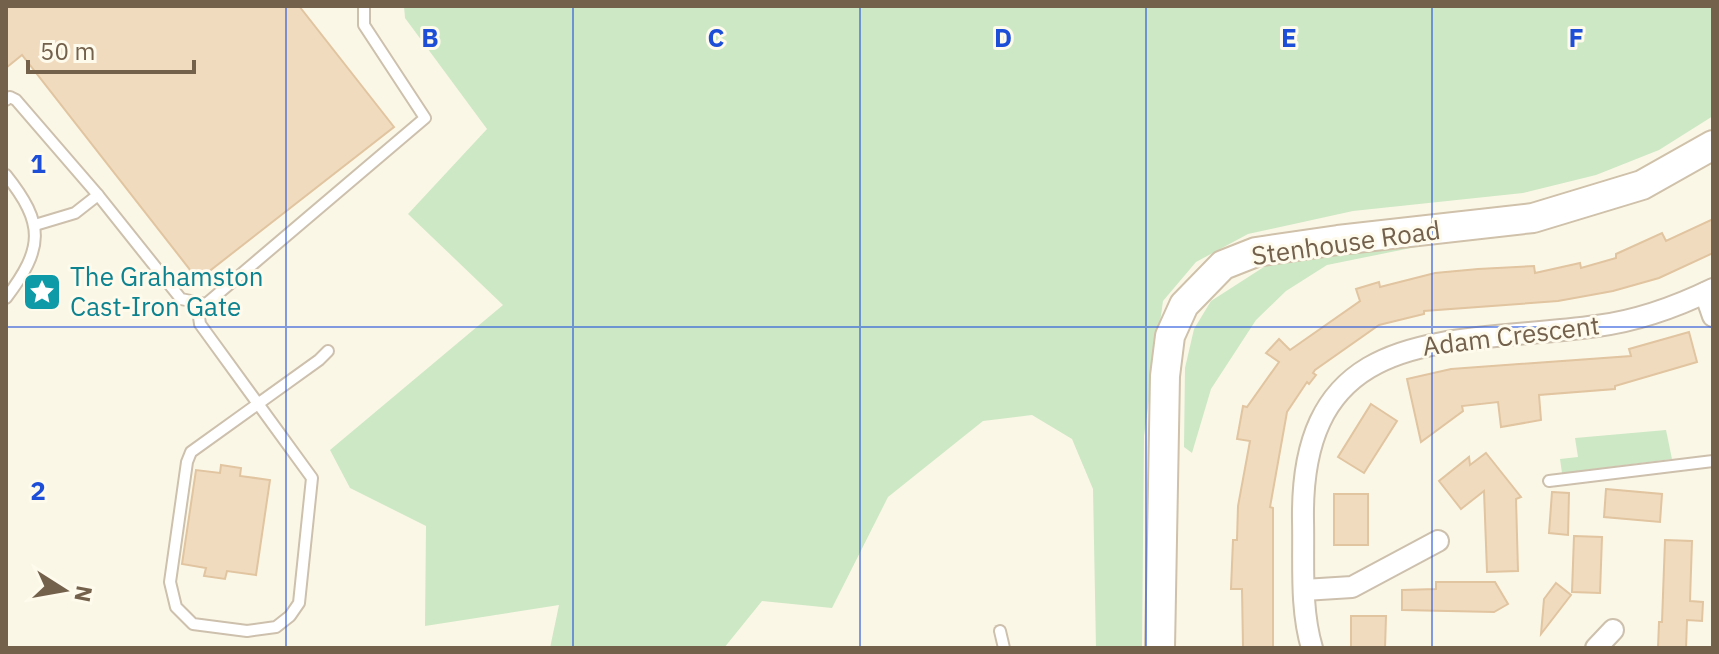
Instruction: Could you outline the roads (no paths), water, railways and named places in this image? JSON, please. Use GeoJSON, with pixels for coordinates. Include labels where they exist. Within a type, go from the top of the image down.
{"type":"FeatureCollection","features":[{"type":"Feature","properties":{"kind":"street","name":"Stenhouse Road"},"geometry":{"type":"LineString","coordinates":[[1160,648],[1165,376],[1170,336],[1184,305],[1223,265],[1256,252],[1533,218],[1642,185],[1713,145]]}},
{"type":"Feature","properties":{"kind":"street","name":"Adam Crescent"},"geometry":{"type":"LineString","coordinates":[[1312,648],[1304,590],[1305,463],[1325,412],[1359,373],[1408,349],[1601,326],[1653,312],[1709,291],[1713,316]]}},
{"type":"Feature","properties":{"kind":"street"},"geometry":{"type":"LineString","coordinates":[[1304,590],[1352,587],[1438,541]]}},
{"type":"Feature","properties":{"kind":"street"},"geometry":{"type":"LineString","coordinates":[[1596,648],[1613,630]]}},
{"type":"Feature","properties":{"kind":"lane"},"geometry":{"type":"LineString","coordinates":[[6,100],[10,97],[16,100],[98,195],[181,299],[206,304],[425,118],[364,25],[364,6]]}},
{"type":"Feature","properties":{"kind":"lane"},"geometry":{"type":"LineString","coordinates":[[6,175],[27,202],[35,225],[34,253],[6,298]]}},
{"type":"Feature","properties":{"kind":"lane"},"geometry":{"type":"LineString","coordinates":[[35,225],[75,213],[98,195]]}},
{"type":"Feature","properties":{"kind":"lane"},"geometry":{"type":"LineString","coordinates":[[197,303],[200,324],[258,404],[312,478],[299,603],[290,616],[276,627],[247,631],[193,624],[176,607],[170,582],[191,452],[258,404],[328,351]]}},
{"type":"Feature","properties":{"kind":"lane"},"geometry":{"type":"LineString","coordinates":[[1549,481],[1713,461]]}},
{"type":"Feature","properties":{"kind":"lane"},"geometry":{"type":"LineString","coordinates":[[1000,631],[1004,648]]}},
{"type":"Feature","properties":{"kind":"place","name":"The Grahamston Cast-Iron Gate"},"geometry":{"type":"Point","coordinates":[42,292]}}]}
